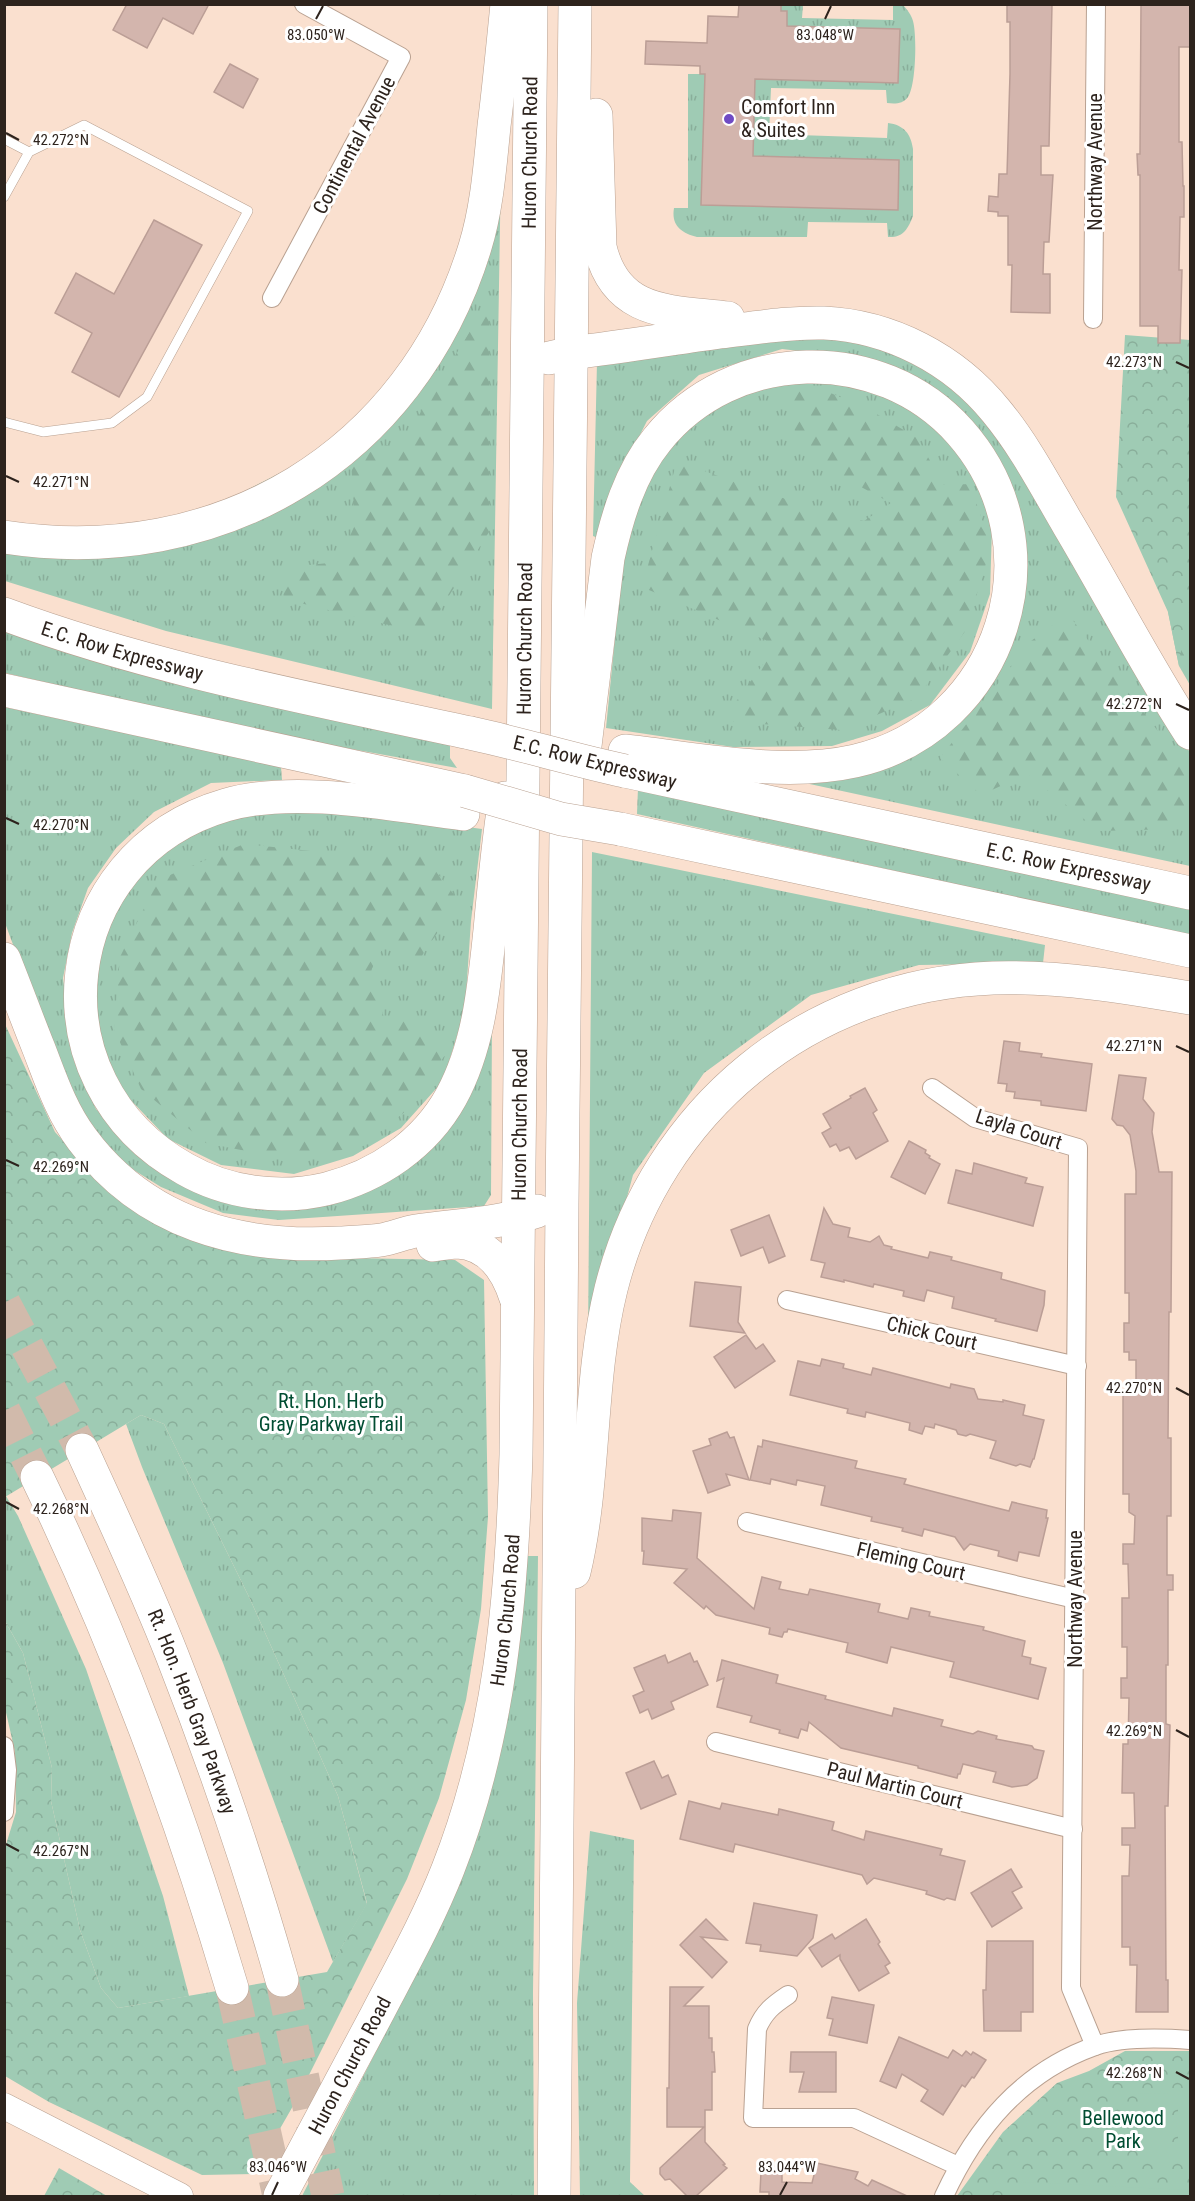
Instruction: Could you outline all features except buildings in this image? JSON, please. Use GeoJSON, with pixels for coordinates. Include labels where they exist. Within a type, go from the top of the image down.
{"type":"FeatureCollection","features":[{"type":"Feature","properties":{"kind":"highway"},"geometry":{"type":"LineString","coordinates":[[4,537],[35,542],[79,544],[125,541],[197,527],[234,514],[301,481],[341,452],[369,426],[405,385],[446,320],[475,246],[484,207],[491,157],[507,4]]}},
{"type":"Feature","properties":{"kind":"highway","name":"Huron Church Road"},"geometry":{"type":"LineString","coordinates":[[280,2196],[421,1930],[448,1868],[476,1778],[497,1684],[510,1595],[516,1455],[531,4]]}},
{"type":"Feature","properties":{"kind":"highway"},"geometry":{"type":"LineString","coordinates":[[554,2196],[564,835],[575,4]]}},
{"type":"Feature","properties":{"kind":"highway"},"geometry":{"type":"LineString","coordinates":[[575,43],[596,115],[600,247],[604,263],[613,280],[635,301],[660,311],[777,324]]}},
{"type":"Feature","properties":{"kind":"highway"},"geometry":{"type":"LineString","coordinates":[[527,363],[572,353],[777,324],[824,323],[859,327],[894,337],[922,350],[947,365],[972,385],[996,410],[1019,442],[1109,593],[1170,702],[1191,734]]}},
{"type":"Feature","properties":{"kind":"highway"},"geometry":{"type":"LineString","coordinates":[[564,835],[588,738],[608,558],[615,526],[642,462],[657,440],[702,398],[728,384],[752,374],[809,366],[837,369],[888,382],[936,410],[958,430],[974,450],[1002,506],[1011,564],[1010,594],[995,646],[980,674],[961,699],[938,721],[914,738],[856,760],[816,767],[625,761]]}},
{"type":"Feature","properties":{"kind":"highway","name":"E.C. Row Expressway"},"geometry":{"type":"LineString","coordinates":[[4,614],[109,649],[198,672],[527,745],[575,760],[625,761],[1191,893]]}},
{"type":"Feature","properties":{"kind":"highway"},"geometry":{"type":"LineString","coordinates":[[464,803],[357,801],[301,797],[227,804],[173,828],[149,845],[130,863],[112,886],[95,917],[81,970],[80,1004],[84,1035],[91,1061],[103,1089],[136,1134],[171,1162],[197,1176],[220,1185],[271,1194],[295,1193],[339,1186],[395,1160],[417,1141],[450,1099],[461,1076],[481,1006],[499,837],[524,687]]}},
{"type":"Feature","properties":{"kind":"highway"},"geometry":{"type":"LineString","coordinates":[[4,690],[464,803],[564,835],[620,829],[1191,951]]}},
{"type":"Feature","properties":{"kind":"highway"},"geometry":{"type":"LineString","coordinates":[[4,959],[61,1106],[82,1140],[99,1160],[136,1194],[180,1220],[245,1238],[303,1244],[381,1240],[413,1232],[518,1218],[562,1204]]}},
{"type":"Feature","properties":{"kind":"highway"},"geometry":{"type":"LineString","coordinates":[[559,1635],[582,1539],[600,1349],[618,1264],[636,1216],[657,1174],[678,1143],[728,1086],[763,1057],[794,1036],[836,1016],[870,1001],[904,991],[946,983],[992,978],[1069,980],[1191,998]]}},
{"type":"Feature","properties":{"kind":"highway"},"geometry":{"type":"LineString","coordinates":[[381,1240],[416,1246],[457,1242],[476,1247],[494,1257],[507,1274],[517,1300]]}},
{"type":"Feature","properties":{"kind":"highway","name":"Rt. Hon. Herb Gray Parkway"},"geometry":{"type":"LineString","coordinates":[[82,1450],[167,1643],[212,1759],[260,1901],[282,1980]]}},
{"type":"Feature","properties":{"kind":"highway"},"geometry":{"type":"LineString","coordinates":[[37,1477],[75,1554],[135,1698],[166,1781],[232,1988]]}},
{"type":"Feature","properties":{"kind":"street","name":"Continental Avenue"},"geometry":{"type":"LineString","coordinates":[[272,298],[401,57],[304,4]]}},
{"type":"Feature","properties":{"kind":"street","name":"Northway Avenue"},"geometry":{"type":"LineString","coordinates":[[1093,319],[1096,4]]}},
{"type":"Feature","properties":{"kind":"street","name":"Layla Court"},"geometry":{"type":"LineString","coordinates":[[932,1088],[975,1118],[1078,1148]]}},
{"type":"Feature","properties":{"kind":"street","name":"Northway Avenue"},"geometry":{"type":"LineString","coordinates":[[1078,1148],[1071,1988],[1095,2046]]}},
{"type":"Feature","properties":{"kind":"street","name":"Chick Court"},"geometry":{"type":"LineString","coordinates":[[788,1300],[1077,1366]]}},
{"type":"Feature","properties":{"kind":"street","name":"Fleming Court"},"geometry":{"type":"LineString","coordinates":[[747,1522],[1075,1599]]}},
{"type":"Feature","properties":{"kind":"street","name":"Paul Martin Court"},"geometry":{"type":"LineString","coordinates":[[716,1742],[1073,1829]]}},
{"type":"Feature","properties":{"kind":"street"},"geometry":{"type":"LineString","coordinates":[[4,1746],[7,1770],[4,1812]]}},
{"type":"Feature","properties":{"kind":"street"},"geometry":{"type":"LineString","coordinates":[[788,1995],[770,2007],[762,2016],[757,2029],[753,2118],[854,2118],[958,2166]]}},
{"type":"Feature","properties":{"kind":"street"},"geometry":{"type":"LineString","coordinates":[[944,2196],[958,2166],[982,2129],[1039,2073],[1095,2046],[1121,2041],[1191,2040]]}},
{"type":"Feature","properties":{"kind":"street"},"geometry":{"type":"LineString","coordinates":[[4,2106],[180,2196]]}},
{"type":"Feature","properties":{"kind":"lane"},"geometry":{"type":"LineString","coordinates":[[4,197],[29,152],[84,125],[248,211],[147,397],[112,423],[43,432],[4,422]]}},
{"type":"Feature","properties":{"kind":"lane"},"geometry":{"type":"LineString","coordinates":[[4,139],[29,152]]}},
{"type":"Feature","properties":{"kind":"green space"},"geometry":{"type":"Polygon","coordinates":[[[893,4],[903,5],[913,21],[914,72],[908,97],[899,103],[887,103],[886,90],[771,88],[769,134],[887,138],[888,123],[902,128],[908,135],[913,149],[913,216],[904,232],[898,236],[888,237],[887,223],[808,222],[807,237],[697,237],[682,231],[676,224],[673,214],[674,208],[688,208],[688,74],[705,74],[702,205],[897,210],[898,160],[753,156],[755,79],[787,26],[787,11],[781,11],[781,5],[803,5],[802,18],[893,20],[893,4]]]}},
{"type":"Feature","properties":{"kind":"green space"},"geometry":{"type":"Polygon","coordinates":[[[501,165],[492,709],[166,631],[5,581],[5,546],[118,556],[389,417],[501,165]]]}},
{"type":"Feature","properties":{"kind":"green space"},"geometry":{"type":"Polygon","coordinates":[[[489,300],[489,532],[425,634],[284,599],[280,568],[338,562],[355,525],[351,461],[386,445],[399,448],[489,300]]]}},
{"type":"Feature","properties":{"kind":"green space"},"geometry":{"type":"Polygon","coordinates":[[[780,333],[858,335],[953,385],[998,431],[1177,736],[1190,752],[1190,866],[805,783],[866,772],[988,680],[1003,480],[858,358],[782,349],[699,375],[647,421],[611,492],[598,538],[593,536],[597,362],[780,333]]]}},
{"type":"Feature","properties":{"kind":"green space"},"geometry":{"type":"Polygon","coordinates":[[[1125,335],[1190,340],[1190,613],[1186,613],[1179,666],[1168,612],[1116,497],[1125,335]]]}},
{"type":"Feature","properties":{"kind":"green space"},"geometry":{"type":"Polygon","coordinates":[[[803,375],[863,382],[909,404],[951,438],[978,482],[992,527],[990,594],[970,652],[930,705],[882,731],[832,746],[733,747],[606,728],[623,557],[647,470],[698,412],[803,375]]]}},
{"type":"Feature","properties":{"kind":"green space"},"geometry":{"type":"Polygon","coordinates":[[[819,388],[870,410],[917,438],[944,485],[970,484],[991,547],[966,630],[917,698],[841,730],[722,721],[777,645],[642,587],[677,461],[765,493],[864,521],[891,503],[805,457],[780,393],[819,388]]]}},
{"type":"Feature","properties":{"kind":"green space"},"geometry":{"type":"Polygon","coordinates":[[[1168,612],[1190,613],[1190,685],[1179,666],[1168,612]]]}},
{"type":"Feature","properties":{"kind":"green space"},"geometry":{"type":"Polygon","coordinates":[[[1068,614],[1190,770],[1190,815],[1173,829],[1099,831],[1027,774],[981,795],[940,758],[1031,641],[1068,614]]]}},
{"type":"Feature","properties":{"kind":"green space"},"geometry":{"type":"Polygon","coordinates":[[[5,629],[450,745],[450,758],[457,768],[296,739],[5,673],[5,629]]]}},
{"type":"Feature","properties":{"kind":"green space"},"geometry":{"type":"Polygon","coordinates":[[[4,707],[281,767],[282,780],[211,783],[154,812],[116,848],[88,888],[72,933],[63,978],[74,1061],[96,1109],[137,1151],[234,1200],[404,1166],[492,1022],[491,1195],[484,1206],[279,1220],[223,1213],[161,1187],[121,1162],[79,1114],[48,1039],[5,923],[4,707]]]}},
{"type":"Feature","properties":{"kind":"green space"},"geometry":{"type":"Polygon","coordinates":[[[638,788],[1190,903],[1190,936],[637,814],[638,788]]]}},
{"type":"Feature","properties":{"kind":"green space"},"geometry":{"type":"Polygon","coordinates":[[[253,809],[337,809],[482,829],[471,921],[465,1010],[443,1081],[401,1128],[353,1156],[294,1174],[221,1165],[168,1139],[121,1090],[96,1042],[92,989],[103,924],[143,863],[190,830],[253,809]]]}},
{"type":"Feature","properties":{"kind":"green space"},"geometry":{"type":"Polygon","coordinates":[[[244,844],[340,854],[420,851],[455,896],[446,920],[419,960],[385,944],[370,972],[384,1018],[422,1021],[445,1055],[407,1110],[360,1148],[276,1157],[206,1143],[141,1089],[114,1029],[120,957],[158,880],[244,844]]]}},
{"type":"Feature","properties":{"kind":"green space"},"geometry":{"type":"Polygon","coordinates":[[[592,852],[1045,945],[1043,963],[919,965],[811,995],[704,1073],[633,1175],[588,1341],[592,852]]]}},
{"type":"Feature","properties":{"kind":"green space","name":"Rt. Hon. Herb Gray Parkway Trail"},"geometry":{"type":"Polygon","coordinates":[[[4,1022],[55,1132],[107,1189],[297,1257],[455,1260],[484,1280],[488,1517],[481,1609],[466,1700],[439,1798],[407,1879],[297,2099],[254,2174],[202,2175],[49,2102],[5,2076],[4,1851],[16,1812],[15,1752],[5,1708],[5,1621],[23,1653],[52,1768],[51,1801],[80,1930],[101,1988],[118,2008],[327,1972],[367,1903],[338,1796],[250,1599],[164,1424],[141,1415],[5,1497],[4,1022]]]}},
{"type":"Feature","properties":{"kind":"green space"},"geometry":{"type":"Polygon","coordinates":[[[141,1415],[164,1424],[250,1599],[338,1796],[367,1904],[333,1962],[223,1663],[126,1424],[141,1415]]]}},
{"type":"Feature","properties":{"kind":"green space"},"geometry":{"type":"Polygon","coordinates":[[[6,1496],[18,1516],[86,1669],[163,1896],[189,1996],[118,2008],[101,1988],[80,1930],[51,1801],[52,1768],[23,1653],[5,1621],[6,1496]]]}},
{"type":"Feature","properties":{"kind":"green space"},"geometry":{"type":"Polygon","coordinates":[[[528,1556],[538,1556],[533,1993],[534,2196],[302,2196],[412,1981],[503,1730],[528,1556]]]}},
{"type":"Feature","properties":{"kind":"green space"},"geometry":{"type":"Polygon","coordinates":[[[590,1831],[634,1840],[630,2182],[645,2196],[580,2196],[577,2003],[590,1831]]]}},
{"type":"Feature","properties":{"kind":"green space","name":"Bellewood Park"},"geometry":{"type":"Polygon","coordinates":[[[1125,2051],[1190,2051],[1190,2196],[957,2196],[1003,2132],[1057,2083],[1089,2071],[1125,2051]]]}},
{"type":"Feature","properties":{"kind":"green space"},"geometry":{"type":"Polygon","coordinates":[[[1138,2093],[1168,2094],[1168,2160],[1138,2160],[1138,2093]]]}},
{"type":"Feature","properties":{"kind":"green space"},"geometry":{"type":"Polygon","coordinates":[[[1178,2094],[1190,2094],[1190,2161],[1178,2161],[1178,2094]]]}},
{"type":"Feature","properties":{"kind":"green space"},"geometry":{"type":"Polygon","coordinates":[[[59,2168],[107,2196],[44,2196],[59,2168]]]}},
{"type":"Feature","properties":{"kind":"green space"},"geometry":{"type":"Polygon","coordinates":[[[1019,2182],[1190,2190],[1190,2196],[1019,2196],[1019,2182]]]}},
{"type":"Feature","properties":{"kind":"tunnel"},"geometry":{"type":"LineString","coordinates":[[4,1303],[82,1450]]}},
{"type":"Feature","properties":{"kind":"tunnel"},"geometry":{"type":"LineString","coordinates":[[4,1411],[37,1477]]}},
{"type":"Feature","properties":{"kind":"tunnel"},"geometry":{"type":"LineString","coordinates":[[282,1980],[328,2196]]}},
{"type":"Feature","properties":{"kind":"tunnel"},"geometry":{"type":"LineString","coordinates":[[232,1988],[279,2196]]}},
{"type":"Feature","properties":{"kind":"place","name":"Comfort Inn & Suites"},"geometry":{"type":"Point","coordinates":[729,119]}}]}
